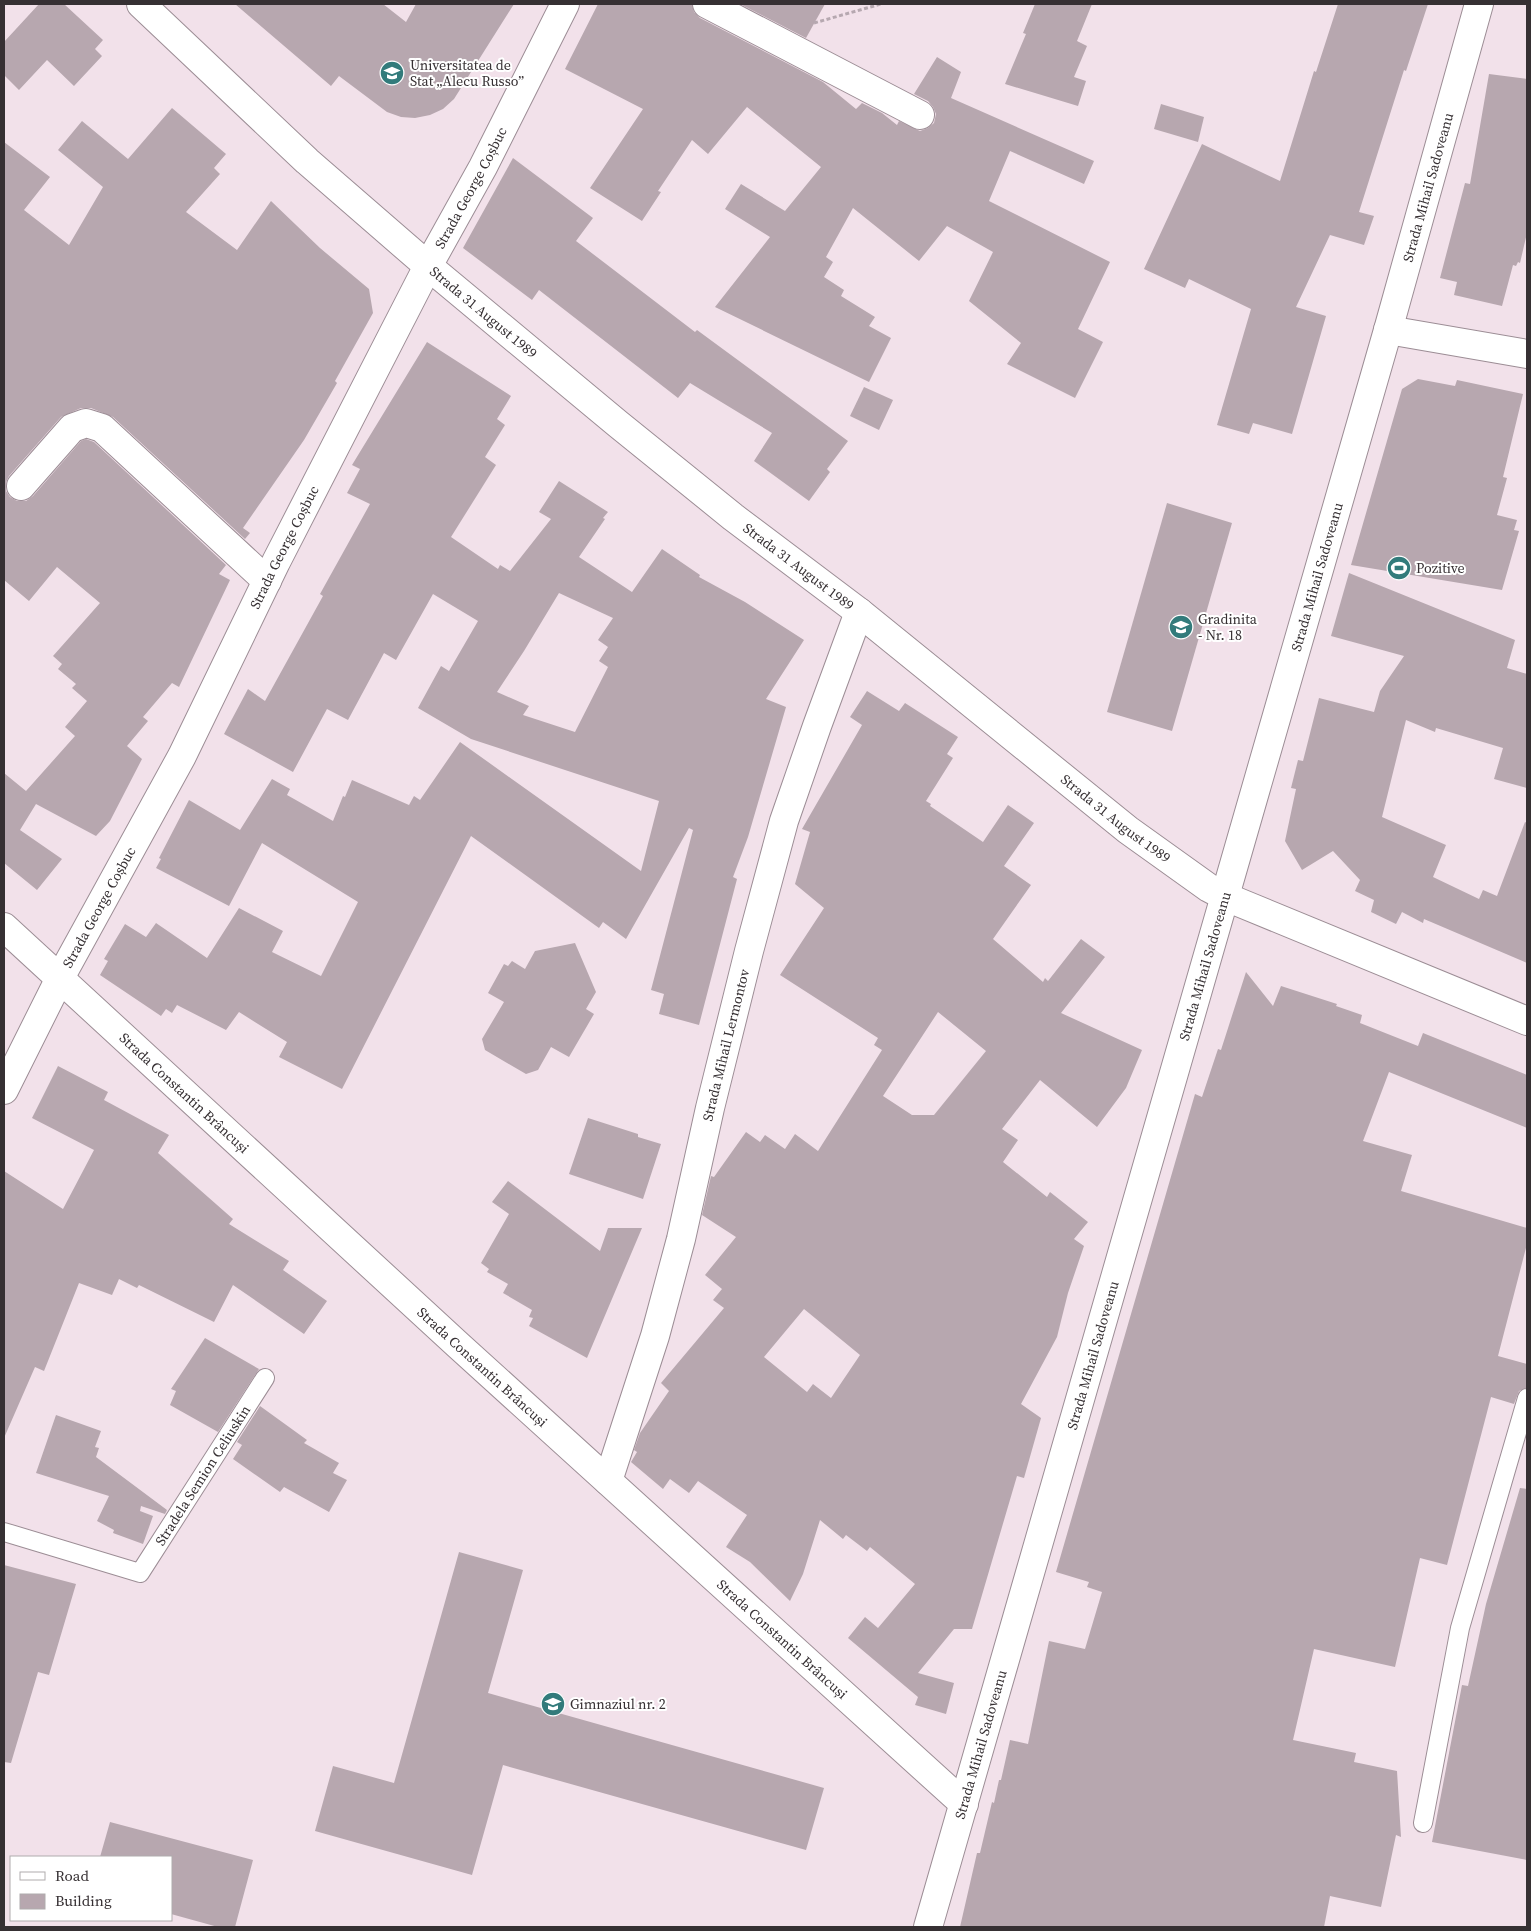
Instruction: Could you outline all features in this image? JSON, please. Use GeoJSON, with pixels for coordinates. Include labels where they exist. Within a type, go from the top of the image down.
{"type":"FeatureCollection","features":[{"type":"Feature","properties":{"kind":"street","name":"Strada 31 August 1989"},"geometry":{"type":"LineString","coordinates":[[141,4],[307,161],[428,266],[734,517],[859,612],[1128,830],[1210,888],[1226,897],[1527,1021]]}},
{"type":"Feature","properties":{"kind":"street","name":"Strada George Coșbuc"},"geometry":{"type":"LineString","coordinates":[[4,1090],[60,978],[182,756],[267,581],[428,266],[483,167],[565,4]]}},
{"type":"Feature","properties":{"kind":"street"},"geometry":{"type":"LineString","coordinates":[[707,4],[920,115]]}},
{"type":"Feature","properties":{"kind":"street","name":"Strada Mihail Sadoveanu"},"geometry":{"type":"LineString","coordinates":[[928,1927],[1226,897],[1479,4]]}},
{"type":"Feature","properties":{"kind":"street"},"geometry":{"type":"LineString","coordinates":[[1388,330],[1527,354]]}},
{"type":"Feature","properties":{"kind":"street"},"geometry":{"type":"LineString","coordinates":[[21,486],[72,428],[86,423],[102,428],[267,581]]}},
{"type":"Feature","properties":{"kind":"street","name":"Strada Mihail Lermontov"},"geometry":{"type":"LineString","coordinates":[[608,1481],[658,1326],[681,1238],[710,1108],[784,821],[859,612]]}},
{"type":"Feature","properties":{"kind":"street","name":"Strada Constantin Brâncuși"},"geometry":{"type":"LineString","coordinates":[[4,927],[436,1325],[964,1804]]}},
{"type":"Feature","properties":{"kind":"lane","name":"Stradela Semion Celiuskin"},"geometry":{"type":"LineString","coordinates":[[4,1532],[140,1573],[266,1378]]}},
{"type":"Feature","properties":{"kind":"lane"},"geometry":{"type":"LineString","coordinates":[[1423,1823],[1460,1628],[1527,1398]]}},
{"type":"Feature","properties":{"kind":"path"},"geometry":{"type":"LineString","coordinates":[[770,37],[881,4]]}},
{"type":"Feature","properties":{"kind":"building"},"geometry":{"type":"Polygon","coordinates":[[[39,4],[64,4],[103,40],[95,49],[102,56],[74,86],[47,60],[19,90],[4,75],[4,42],[39,4]]]}},
{"type":"Feature","properties":{"kind":"building","name":"Universitatea de Stat „Alecu Russo”"},"geometry":{"type":"Polygon","coordinates":[[[235,4],[383,4],[406,22],[416,4],[514,4],[454,99],[443,109],[430,115],[415,118],[401,117],[387,112],[339,76],[331,86],[235,4]]]}},
{"type":"Feature","properties":{"kind":"building"},"geometry":{"type":"Polygon","coordinates":[[[598,4],[692,4],[694,12],[700,18],[823,82],[856,109],[862,103],[882,113],[897,125],[899,121],[920,131],[934,123],[936,114],[928,101],[914,94],[937,57],[961,72],[951,98],[1094,161],[1084,184],[1010,151],[989,201],[1110,262],[1078,329],[1103,342],[1075,398],[1007,364],[1021,343],[969,301],[993,252],[947,226],[919,261],[853,208],[826,257],[833,262],[824,277],[844,290],[841,296],[875,317],[869,326],[891,338],[869,382],[715,307],[770,237],[725,209],[741,184],[785,211],[821,167],[747,107],[708,154],[692,140],[658,191],[661,192],[642,221],[590,188],[643,109],[565,69],[598,4]]]}},
{"type":"Feature","properties":{"kind":"building"},"geometry":{"type":"Polygon","coordinates":[[[740,4],[825,4],[806,38],[740,4]]]}},
{"type":"Feature","properties":{"kind":"building"},"geometry":{"type":"Polygon","coordinates":[[[1035,4],[1092,4],[1077,41],[1087,46],[1074,77],[1086,81],[1078,106],[1005,84],[1026,34],[1023,33],[1035,4]]]}},
{"type":"Feature","properties":{"kind":"building"},"geometry":{"type":"Polygon","coordinates":[[[1338,4],[1428,4],[1406,71],[1404,70],[1359,212],[1374,216],[1364,245],[1330,235],[1296,307],[1326,316],[1292,434],[1253,423],[1249,434],[1217,425],[1251,309],[1189,279],[1185,288],[1144,269],[1202,144],[1280,181],[1314,71],[1316,72],[1338,4]]]}},
{"type":"Feature","properties":{"kind":"building"},"geometry":{"type":"Polygon","coordinates":[[[1489,74],[1527,79],[1527,233],[1520,263],[1518,262],[1516,266],[1513,265],[1502,306],[1454,295],[1457,282],[1440,278],[1465,183],[1470,184],[1489,74]]]}},
{"type":"Feature","properties":{"kind":"building"},"geometry":{"type":"Polygon","coordinates":[[[1161,104],[1204,117],[1198,142],[1154,129],[1161,104]]]}},
{"type":"Feature","properties":{"kind":"building"},"geometry":{"type":"Polygon","coordinates":[[[172,108],[226,154],[214,168],[220,174],[186,212],[237,250],[271,201],[320,248],[369,289],[373,313],[335,381],[337,383],[304,440],[243,528],[250,533],[245,539],[113,417],[91,408],[81,408],[61,417],[9,476],[6,482],[6,491],[10,497],[17,501],[26,501],[33,496],[81,441],[86,439],[94,442],[226,565],[219,574],[230,580],[179,687],[172,683],[143,717],[148,721],[127,746],[142,759],[110,821],[96,836],[36,804],[20,830],[62,859],[37,890],[4,863],[4,773],[26,791],[75,736],[65,727],[87,701],[72,688],[76,684],[58,669],[62,664],[53,656],[100,603],[57,567],[29,601],[4,580],[4,142],[50,177],[24,210],[69,245],[103,187],[58,150],[82,121],[128,159],[172,108]]]}},
{"type":"Feature","properties":{"kind":"building"},"geometry":{"type":"Polygon","coordinates":[[[513,158],[593,218],[576,241],[695,332],[697,330],[848,441],[827,469],[830,472],[809,501],[754,461],[772,433],[690,383],[678,398],[539,290],[532,300],[463,248],[513,158]]]}},
{"type":"Feature","properties":{"kind":"building"},"geometry":{"type":"Polygon","coordinates":[[[427,342],[511,396],[497,419],[505,425],[485,457],[496,465],[451,537],[498,569],[500,565],[510,571],[551,519],[539,512],[559,481],[608,512],[579,557],[632,592],[662,549],[700,575],[699,577],[745,602],[804,640],[766,699],[786,707],[748,837],[733,877],[737,879],[699,1025],[659,1014],[664,994],[651,990],[693,830],[689,828],[626,939],[603,922],[599,928],[471,836],[342,1089],[279,1057],[287,1042],[239,1012],[226,1030],[177,1005],[172,1013],[166,1009],[161,1016],[100,975],[108,961],[104,959],[125,924],[146,937],[156,923],[207,958],[239,908],[283,931],[272,952],[321,976],[358,902],[262,843],[229,906],[156,868],[161,859],[159,858],[189,800],[240,830],[272,779],[290,789],[287,795],[333,821],[352,780],[409,805],[414,796],[420,800],[460,742],[641,871],[659,801],[471,739],[418,708],[441,666],[449,671],[478,621],[433,594],[396,660],[384,653],[348,720],[327,709],[293,772],[224,734],[248,689],[265,701],[323,596],[320,594],[370,504],[347,493],[360,469],[352,465],[427,342]],[[559,593],[497,692],[529,706],[523,715],[575,732],[608,667],[599,661],[608,647],[598,640],[613,618],[559,593]]]}},
{"type":"Feature","properties":{"kind":"building"},"geometry":{"type":"Polygon","coordinates":[[[1418,379],[1455,386],[1457,380],[1523,394],[1503,477],[1507,478],[1497,515],[1517,520],[1514,530],[1519,531],[1502,590],[1351,565],[1402,389],[1418,379]]]}},
{"type":"Feature","properties":{"kind":"building"},"geometry":{"type":"Polygon","coordinates":[[[864,387],[893,400],[879,430],[850,416],[864,387]]]}},
{"type":"Feature","properties":{"kind":"building"},"geometry":{"type":"Polygon","coordinates":[[[1167,503],[1232,523],[1172,731],[1107,712],[1167,503]]]}},
{"type":"Feature","properties":{"kind":"building"},"geometry":{"type":"Polygon","coordinates":[[[1349,573],[1515,640],[1507,668],[1527,674],[1527,788],[1494,779],[1503,748],[1436,728],[1435,732],[1406,720],[1382,817],[1446,845],[1433,877],[1479,899],[1483,890],[1497,896],[1525,822],[1527,823],[1527,963],[1424,919],[1423,923],[1402,912],[1396,924],[1371,912],[1374,900],[1355,891],[1360,880],[1333,851],[1302,870],[1285,841],[1296,789],[1291,788],[1298,760],[1303,761],[1319,698],[1374,712],[1380,691],[1404,656],[1331,636],[1349,573]]]}},
{"type":"Feature","properties":{"kind":"building"},"geometry":{"type":"Polygon","coordinates":[[[867,691],[899,711],[905,703],[958,737],[947,754],[953,758],[926,801],[931,804],[930,806],[983,842],[1008,805],[1034,823],[1004,866],[1031,885],[993,939],[1043,982],[1045,978],[1048,981],[1081,939],[1105,957],[1061,1013],[1142,1050],[1126,1088],[1097,1127],[1040,1080],[1002,1129],[1018,1140],[1003,1162],[1047,1197],[1050,1192],[1088,1222],[1074,1239],[1084,1246],[1068,1293],[1057,1337],[1021,1404],[1041,1418],[1024,1478],[1017,1476],[972,1629],[954,1629],[918,1673],[954,1683],[946,1714],[915,1705],[918,1697],[848,1638],[865,1617],[878,1628],[915,1584],[870,1547],[867,1551],[846,1535],[843,1539],[820,1520],[803,1574],[790,1601],[750,1562],[726,1547],[747,1515],[698,1481],[689,1493],[670,1479],[663,1489],[631,1462],[637,1452],[634,1450],[640,1433],[669,1391],[661,1383],[724,1308],[713,1300],[722,1289],[705,1275],[736,1237],[702,1215],[711,1176],[714,1177],[746,1132],[760,1142],[765,1135],[785,1149],[795,1134],[818,1151],[882,1050],[874,1045],[878,1038],[780,975],[824,908],[795,884],[810,832],[802,829],[862,725],[850,717],[867,691]],[[938,1012],[883,1096],[912,1115],[934,1115],[986,1051],[938,1012]],[[804,1309],[764,1357],[807,1392],[813,1384],[831,1398],[860,1355],[804,1309]]]}},
{"type":"Feature","properties":{"kind":"building"},"geometry":{"type":"Polygon","coordinates":[[[575,943],[596,992],[586,1009],[594,1014],[569,1057],[551,1047],[538,1070],[526,1074],[485,1050],[482,1039],[504,1002],[488,993],[504,964],[508,966],[512,961],[525,969],[535,951],[575,943]]]}},
{"type":"Feature","properties":{"kind":"building"},"geometry":{"type":"Polygon","coordinates":[[[1246,972],[1273,1006],[1281,986],[1337,1004],[1336,1006],[1362,1015],[1360,1023],[1418,1046],[1423,1033],[1527,1075],[1527,1128],[1389,1072],[1363,1141],[1412,1155],[1401,1191],[1527,1228],[1527,1244],[1498,1356],[1527,1364],[1527,1388],[1519,1391],[1514,1404],[1491,1397],[1447,1565],[1420,1558],[1395,1667],[1314,1649],[1293,1740],[1356,1753],[1354,1762],[1397,1771],[1401,1837],[1396,1835],[1381,1907],[1330,1896],[1324,1927],[960,1927],[977,1853],[980,1853],[992,1802],[994,1803],[999,1780],[1001,1780],[1010,1740],[1028,1744],[1049,1641],[1085,1649],[1102,1592],[1087,1587],[1089,1582],[1056,1572],[1195,1094],[1202,1097],[1218,1049],[1221,1050],[1246,972]]]}},
{"type":"Feature","properties":{"kind":"building"},"geometry":{"type":"Polygon","coordinates":[[[58,1066],[108,1092],[104,1100],[169,1135],[158,1153],[233,1219],[229,1224],[289,1261],[283,1270],[327,1301],[304,1334],[233,1285],[214,1322],[139,1285],[137,1288],[119,1279],[112,1295],[79,1283],[44,1371],[35,1367],[4,1438],[4,1171],[63,1209],[94,1150],[32,1118],[58,1066]]]}},
{"type":"Feature","properties":{"kind":"building"},"geometry":{"type":"Polygon","coordinates":[[[588,1118],[638,1134],[638,1137],[661,1144],[643,1199],[569,1174],[588,1118]]]}},
{"type":"Feature","properties":{"kind":"building"},"geometry":{"type":"Polygon","coordinates":[[[508,1181],[600,1251],[608,1228],[642,1228],[587,1358],[529,1326],[533,1318],[529,1317],[532,1310],[503,1293],[508,1284],[487,1272],[489,1269],[481,1263],[509,1214],[492,1202],[508,1181]]]}},
{"type":"Feature","properties":{"kind":"building"},"geometry":{"type":"Polygon","coordinates":[[[205,1338],[259,1369],[218,1432],[170,1405],[176,1391],[171,1389],[205,1338]]]}},
{"type":"Feature","properties":{"kind":"building"},"geometry":{"type":"Polygon","coordinates":[[[260,1406],[307,1440],[304,1443],[339,1463],[333,1473],[347,1480],[329,1512],[284,1487],[280,1492],[233,1459],[242,1445],[237,1442],[260,1406]]]}},
{"type":"Feature","properties":{"kind":"building"},"geometry":{"type":"Polygon","coordinates":[[[56,1415],[101,1431],[95,1447],[99,1448],[96,1457],[167,1510],[165,1514],[141,1506],[140,1511],[153,1516],[143,1544],[113,1533],[114,1530],[97,1521],[109,1496],[36,1473],[56,1415]]]}},
{"type":"Feature","properties":{"kind":"building"},"geometry":{"type":"Polygon","coordinates":[[[1520,1488],[1527,1489],[1527,1860],[1432,1842],[1462,1685],[1468,1686],[1486,1604],[1520,1488]]]}},
{"type":"Feature","properties":{"kind":"building"},"geometry":{"type":"Polygon","coordinates":[[[459,1552],[523,1570],[488,1693],[824,1788],[806,1850],[503,1765],[472,1875],[315,1831],[333,1766],[394,1783],[459,1552]]]}},
{"type":"Feature","properties":{"kind":"building"},"geometry":{"type":"Polygon","coordinates":[[[4,1565],[76,1584],[49,1675],[38,1672],[11,1763],[4,1762],[4,1565]]]}},
{"type":"Feature","properties":{"kind":"building"},"geometry":{"type":"Polygon","coordinates":[[[110,1822],[253,1860],[235,1927],[218,1927],[172,1914],[172,1856],[100,1856],[110,1822]]]}},
{"type":"Feature","properties":{"kind":"place","name":"Universitatea de Stat „Alecu Russo”"},"geometry":{"type":"Point","coordinates":[392,73]}},
{"type":"Feature","properties":{"kind":"place","name":"Pozitive"},"geometry":{"type":"Point","coordinates":[1399,568]}},
{"type":"Feature","properties":{"kind":"place","name":"Gradinita - Nr. 18"},"geometry":{"type":"Point","coordinates":[1181,627]}},
{"type":"Feature","properties":{"kind":"place","name":"Gimnaziul nr. 2"},"geometry":{"type":"Point","coordinates":[553,1704]}}]}
